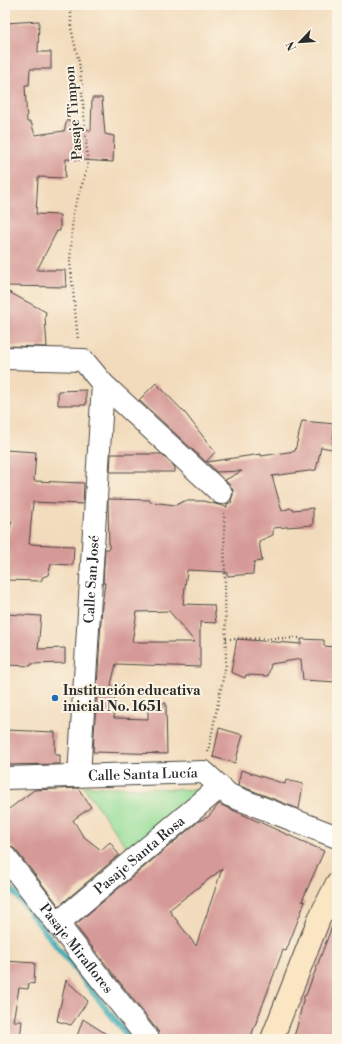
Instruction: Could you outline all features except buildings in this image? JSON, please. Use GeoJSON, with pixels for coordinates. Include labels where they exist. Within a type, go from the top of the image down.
{"type":"FeatureCollection","features":[{"type":"Feature","properties":{"kind":"street"},"geometry":{"type":"LineString","coordinates":[[5,358],[83,360],[103,384],[221,493]]}},
{"type":"Feature","properties":{"kind":"street","name":"Calle San José"},"geometry":{"type":"LineString","coordinates":[[80,776],[103,384]]}},
{"type":"Feature","properties":{"kind":"street","name":"Calle Santa Lucía"},"geometry":{"type":"LineString","coordinates":[[5,778],[80,776],[212,780]]}},
{"type":"Feature","properties":{"kind":"street"},"geometry":{"type":"LineString","coordinates":[[212,780],[229,795],[337,837]]}},
{"type":"Feature","properties":{"kind":"street","name":"Pasaje Santa Rosa"},"geometry":{"type":"LineString","coordinates":[[58,923],[212,780]]}},
{"type":"Feature","properties":{"kind":"street","name":"Pasaje Miraflores"},"geometry":{"type":"LineString","coordinates":[[5,857],[148,1039]]}},
{"type":"Feature","properties":{"kind":"street"},"geometry":{"type":"LineString","coordinates":[[272,1039],[319,919],[337,883]]}},
{"type":"Feature","properties":{"kind":"path","name":"Pasaje Timpon"},"geometry":{"type":"LineString","coordinates":[[71,5],[71,28],[80,67],[88,164],[73,213],[70,261],[76,334],[83,360]]}},
{"type":"Feature","properties":{"kind":"path"},"geometry":{"type":"LineString","coordinates":[[212,780],[226,664],[225,517],[221,493]]}},
{"type":"Feature","properties":{"kind":"path"},"geometry":{"type":"LineString","coordinates":[[226,639],[301,638]]}},
{"type":"Feature","properties":{"kind":"green space"},"geometry":{"type":"Polygon","coordinates":[[[83,786],[198,790],[205,792],[132,855],[83,786]]]}},
{"type":"Feature","properties":{"kind":"waterway"},"geometry":{"type":"LineString","coordinates":[[5,881],[130,1039]]}},
{"type":"Feature","properties":{"kind":"place","name":"Institución educativa inicial No. 1651"},"geometry":{"type":"Point","coordinates":[55,698]}}]}
